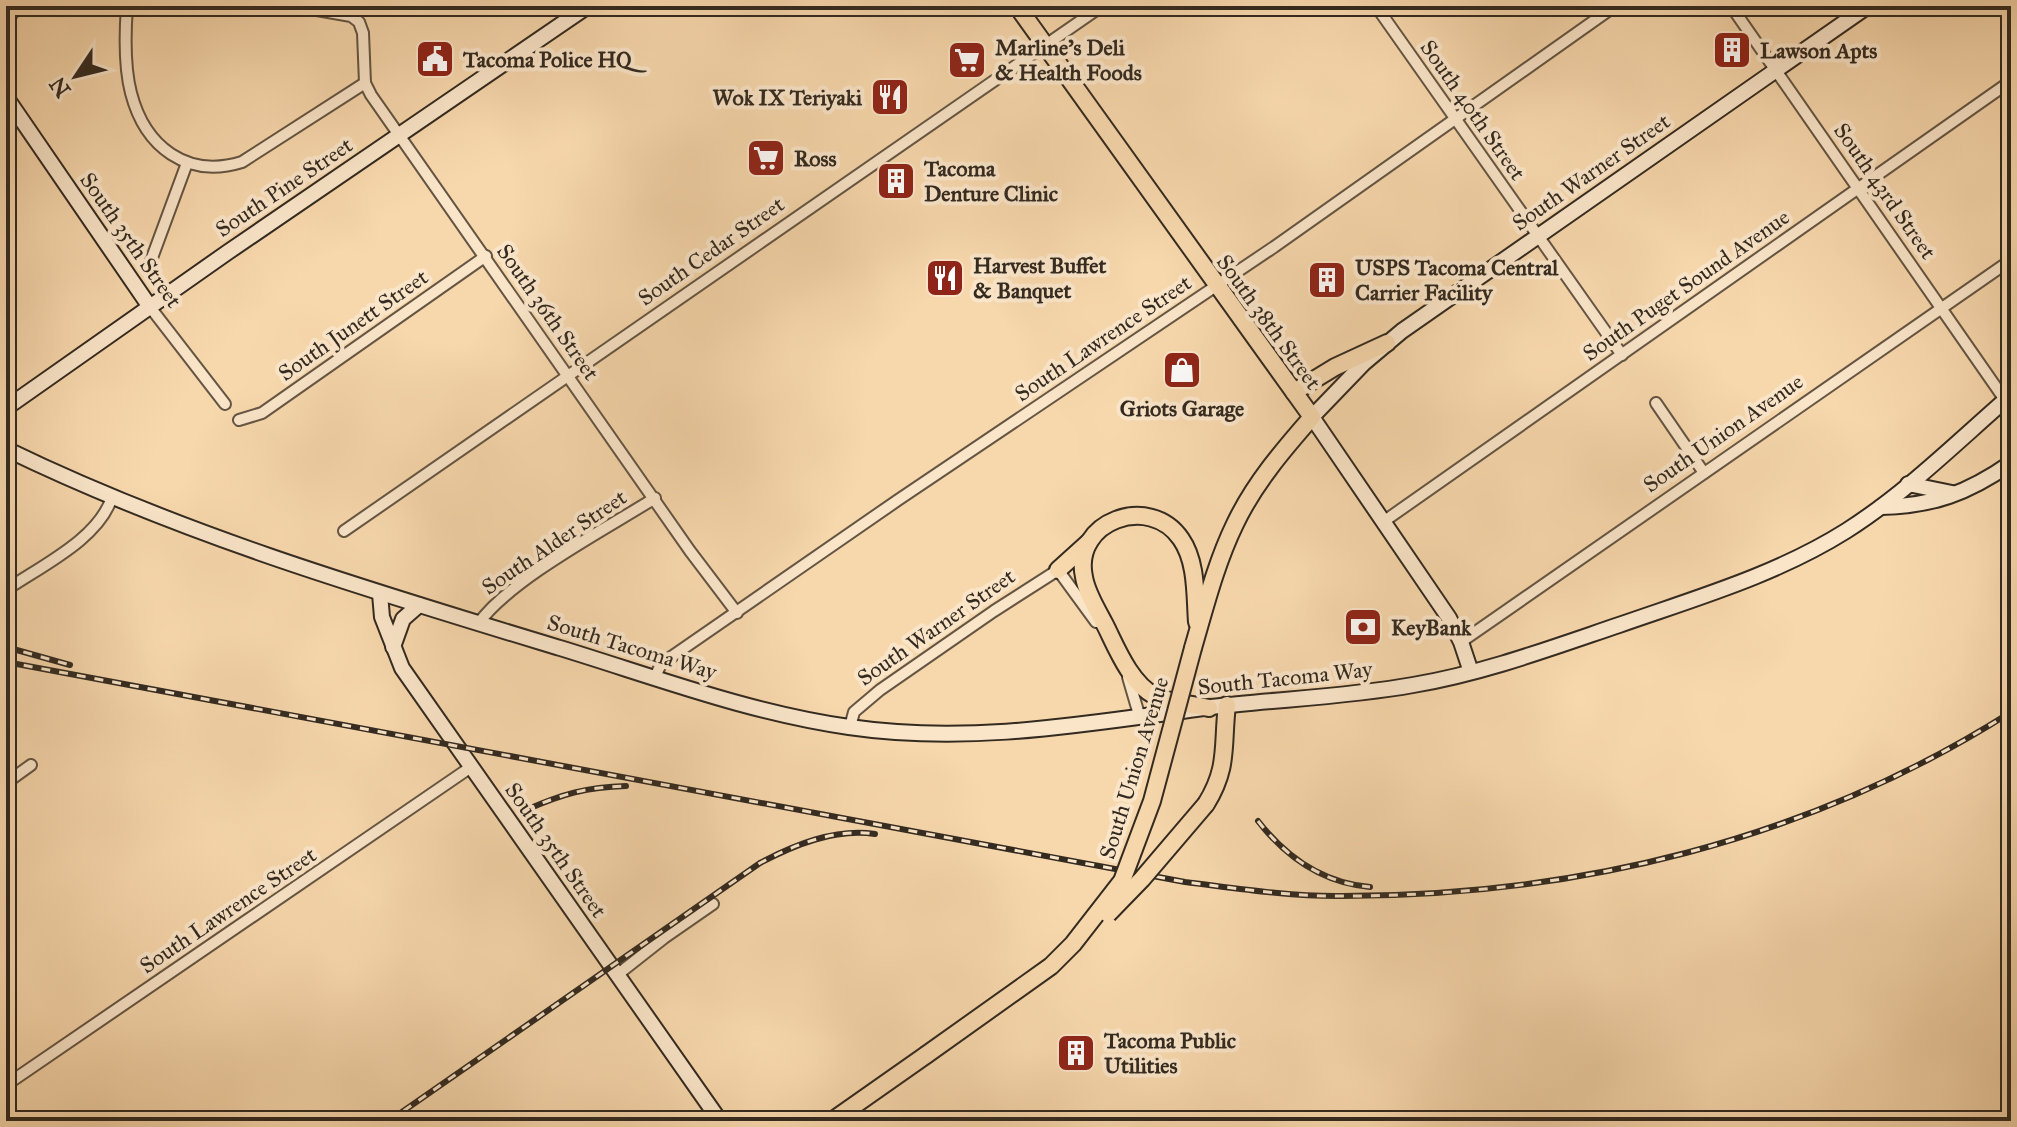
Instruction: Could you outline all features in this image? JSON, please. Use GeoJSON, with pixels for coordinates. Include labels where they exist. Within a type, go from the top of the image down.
{"type":"FeatureCollection","features":[{"type":"Feature","properties":{"kind":"main road","name":"South Pine Street"},"geometry":{"type":"LineString","coordinates":[[6,408],[588,6]]}},
{"type":"Feature","properties":{"kind":"main road","name":"South 38th Street"},"geometry":{"type":"LineString","coordinates":[[1017,6],[1312,417],[1449,618],[1471,672]]}},
{"type":"Feature","properties":{"kind":"main road","name":"South Warner Street"},"geometry":{"type":"LineString","coordinates":[[1312,417],[1337,388],[1387,343],[1868,6]]}},
{"type":"Feature","properties":{"kind":"main road","name":"South 35th Street"},"geometry":{"type":"LineString","coordinates":[[6,97],[150,307]]}},
{"type":"Feature","properties":{"kind":"main road"},"geometry":{"type":"LineString","coordinates":[[1294,392],[1335,367],[1387,343]]}},
{"type":"Feature","properties":{"kind":"main road","name":"South Tacoma Way"},"geometry":{"type":"LineString","coordinates":[[6,449],[112,497],[380,594],[757,708],[850,727],[988,735],[1077,727],[1227,705],[1372,692],[1471,672],[1538,653],[1740,583],[1804,555],[1881,507],[2008,397]]}},
{"type":"Feature","properties":{"kind":"main road","name":"South Union Avenue"},"geometry":{"type":"LineString","coordinates":[[832,1121],[1030,982],[1073,944],[1122,881],[1138,844],[1195,640],[1236,522],[1272,464],[1312,417]]}},
{"type":"Feature","properties":{"kind":"main road"},"geometry":{"type":"LineString","coordinates":[[1881,507],[1916,506],[1938,501],[1971,487],[2011,463]]}},
{"type":"Feature","properties":{"kind":"main road"},"geometry":{"type":"LineString","coordinates":[[1908,484],[1952,493]]}},
{"type":"Feature","properties":{"kind":"main road"},"geometry":{"type":"LineString","coordinates":[[1058,570],[1105,525],[1129,515],[1149,516],[1166,524],[1181,538],[1189,555],[1195,640]]}},
{"type":"Feature","properties":{"kind":"main road"},"geometry":{"type":"LineString","coordinates":[[1089,542],[1083,577],[1121,658],[1145,689],[1157,697],[1209,708]]}},
{"type":"Feature","properties":{"kind":"main road","name":"South 35th Street"},"geometry":{"type":"LineString","coordinates":[[380,594],[382,617],[402,668],[720,1121]]}},
{"type":"Feature","properties":{"kind":"main road"},"geometry":{"type":"LineString","coordinates":[[393,647],[403,619],[419,605]]}},
{"type":"Feature","properties":{"kind":"main road"},"geometry":{"type":"LineString","coordinates":[[1073,944],[1135,887],[1206,804],[1218,785],[1225,760],[1227,705]]}},
{"type":"Feature","properties":{"kind":"street"},"geometry":{"type":"LineString","coordinates":[[6,21],[19,6]]}},
{"type":"Feature","properties":{"kind":"street"},"geometry":{"type":"LineString","coordinates":[[127,6],[128,74],[136,108],[151,135],[162,148],[187,163],[224,168],[242,162],[365,83],[363,33],[359,22],[351,16],[294,6]]}},
{"type":"Feature","properties":{"kind":"street","name":"South Cedar Street"},"geometry":{"type":"LineString","coordinates":[[344,531],[1102,6]]}},
{"type":"Feature","properties":{"kind":"street","name":"South 40th Street"},"geometry":{"type":"LineString","coordinates":[[1376,6],[1622,355]]}},
{"type":"Feature","properties":{"kind":"street","name":"South Lawrence Street"},"geometry":{"type":"LineString","coordinates":[[655,677],[661,664],[1216,286],[1615,6]]}},
{"type":"Feature","properties":{"kind":"street","name":"South 43rd Street"},"geometry":{"type":"LineString","coordinates":[[1731,6],[1941,308],[2008,397]]}},
{"type":"Feature","properties":{"kind":"street","name":"South Puget Sound Avenue"},"geometry":{"type":"LineString","coordinates":[[1383,522],[2011,81]]}},
{"type":"Feature","properties":{"kind":"street","name":"South 36th Street"},"geometry":{"type":"LineString","coordinates":[[365,83],[690,551],[737,613]]}},
{"type":"Feature","properties":{"kind":"street"},"geometry":{"type":"LineString","coordinates":[[149,266],[187,163]]}},
{"type":"Feature","properties":{"kind":"street","name":"South Junett Street"},"geometry":{"type":"LineString","coordinates":[[239,420],[262,413],[486,256]]}},
{"type":"Feature","properties":{"kind":"street","name":"South Union Avenue"},"geometry":{"type":"LineString","coordinates":[[1461,642],[2011,260]]}},
{"type":"Feature","properties":{"kind":"street","name":"South 35th Street"},"geometry":{"type":"LineString","coordinates":[[150,307],[225,404]]}},
{"type":"Feature","properties":{"kind":"street"},"geometry":{"type":"LineString","coordinates":[[1656,403],[1704,473]]}},
{"type":"Feature","properties":{"kind":"street"},"geometry":{"type":"LineString","coordinates":[[6,590],[91,531],[105,514],[112,497]]}},
{"type":"Feature","properties":{"kind":"street","name":"South Alder Street"},"geometry":{"type":"LineString","coordinates":[[478,624],[488,610],[523,583],[655,498]]}},
{"type":"Feature","properties":{"kind":"street"},"geometry":{"type":"LineString","coordinates":[[1058,570],[1121,658],[1140,718]]}},
{"type":"Feature","properties":{"kind":"street","name":"South Warner Street"},"geometry":{"type":"LineString","coordinates":[[850,727],[854,712],[880,690],[1058,570]]}},
{"type":"Feature","properties":{"kind":"street"},"geometry":{"type":"LineString","coordinates":[[6,783],[31,765]]}},
{"type":"Feature","properties":{"kind":"street","name":"South Lawrence Street"},"geometry":{"type":"LineString","coordinates":[[6,1085],[471,767]]}},
{"type":"Feature","properties":{"kind":"street"},"geometry":{"type":"LineString","coordinates":[[617,975],[713,904]]}},
{"type":"Feature","properties":{"kind":"railway"},"geometry":{"type":"LineString","coordinates":[[6,647],[70,665]]}},
{"type":"Feature","properties":{"kind":"railway"},"geometry":{"type":"LineString","coordinates":[[6,662],[1185,882],[1317,896],[1425,894],[1513,886],[1601,872],[1687,853],[1771,827],[1853,795],[1933,757],[2011,712]]}},
{"type":"Feature","properties":{"kind":"railway"},"geometry":{"type":"LineString","coordinates":[[526,810],[575,792],[626,786]]}},
{"type":"Feature","properties":{"kind":"railway"},"geometry":{"type":"LineString","coordinates":[[1258,821],[1281,846],[1307,866],[1337,880],[1370,887]]}},
{"type":"Feature","properties":{"kind":"railway"},"geometry":{"type":"LineString","coordinates":[[389,1121],[760,863],[787,850],[830,836],[875,834]]}},
{"type":"Feature","properties":{"kind":"place","name":"Lawson Apts"},"geometry":{"type":"Point","coordinates":[1732,50]}},
{"type":"Feature","properties":{"kind":"place","name":"Tacoma Police HQ"},"geometry":{"type":"Point","coordinates":[435,59]}},
{"type":"Feature","properties":{"kind":"place","name":"Marline's Deli & Health Foods"},"geometry":{"type":"Point","coordinates":[967,60]}},
{"type":"Feature","properties":{"kind":"place","name":"Wok IX Teriyaki"},"geometry":{"type":"Point","coordinates":[890,97]}},
{"type":"Feature","properties":{"kind":"place","name":"Ross"},"geometry":{"type":"Point","coordinates":[766,158]}},
{"type":"Feature","properties":{"kind":"place","name":"Tacoma Denture Clinic"},"geometry":{"type":"Point","coordinates":[896,181]}},
{"type":"Feature","properties":{"kind":"place","name":"Harvest Buffet & Banquet"},"geometry":{"type":"Point","coordinates":[945,278]}},
{"type":"Feature","properties":{"kind":"place","name":"USPS Tacoma Central Carrier Facility"},"geometry":{"type":"Point","coordinates":[1327,280]}},
{"type":"Feature","properties":{"kind":"place","name":"Griots Garage"},"geometry":{"type":"Point","coordinates":[1182,370]}},
{"type":"Feature","properties":{"kind":"place","name":"KeyBank"},"geometry":{"type":"Point","coordinates":[1363,627]}},
{"type":"Feature","properties":{"kind":"place","name":"Tacoma Public Utilities"},"geometry":{"type":"Point","coordinates":[1076,1053]}}]}
